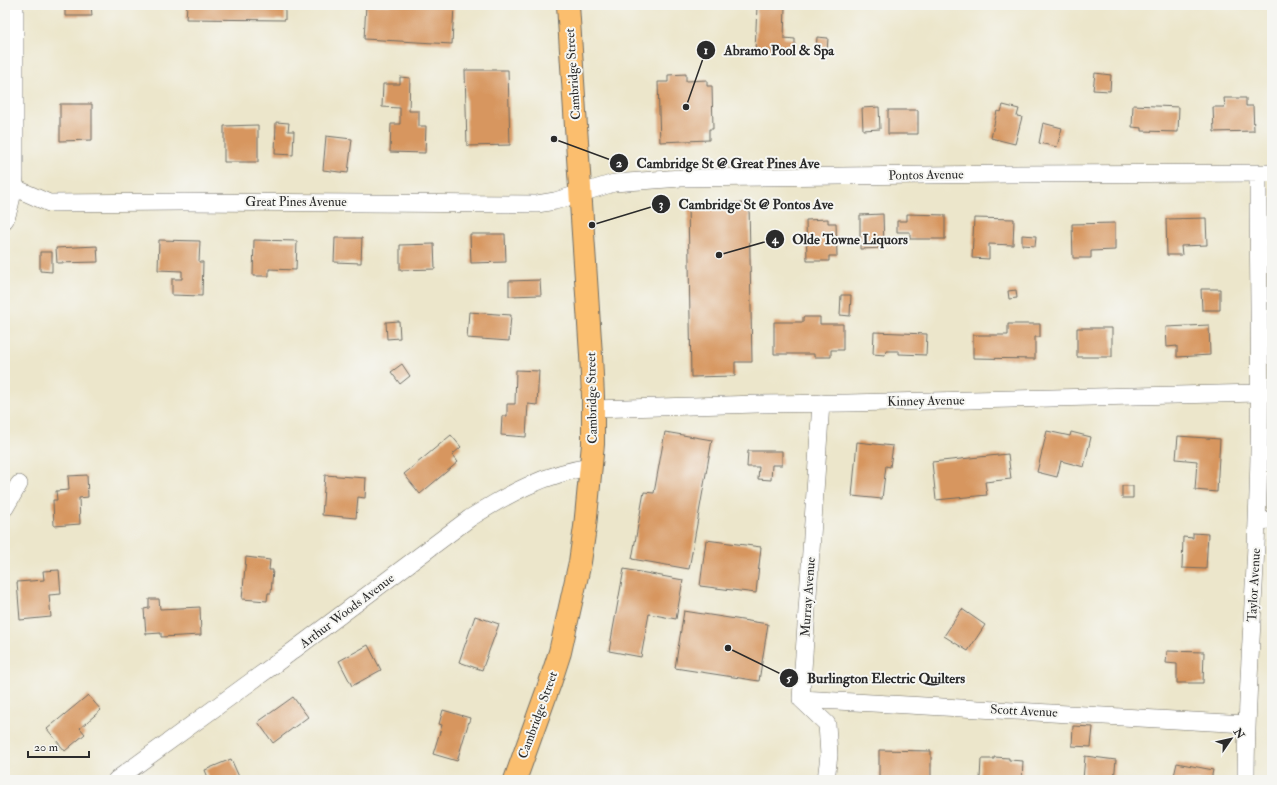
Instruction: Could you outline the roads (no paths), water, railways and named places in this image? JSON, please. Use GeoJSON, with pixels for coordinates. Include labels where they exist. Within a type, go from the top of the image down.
{"type":"FeatureCollection","features":[{"type":"Feature","properties":{"kind":"main road","name":"Cambridge Street"},"geometry":{"type":"LineString","coordinates":[[515,780],[550,683],[567,622],[582,548],[593,444],[591,355],[568,5]]}},
{"type":"Feature","properties":{"kind":"street"},"geometry":{"type":"LineString","coordinates":[[5,220],[8,213],[9,187],[15,178],[15,5]]}},
{"type":"Feature","properties":{"kind":"street","name":"Pontos Avenue"},"geometry":{"type":"LineString","coordinates":[[581,193],[614,183],[681,178],[1009,174],[1265,174]]}},
{"type":"Feature","properties":{"kind":"street","name":"Taylor Avenue"},"geometry":{"type":"LineString","coordinates":[[1246,780],[1246,724],[1264,521],[1259,393],[1265,174]]}},
{"type":"Feature","properties":{"kind":"street","name":"Great Pines Avenue"},"geometry":{"type":"LineString","coordinates":[[9,187],[49,203],[184,202],[537,204],[555,202],[581,193]]}},
{"type":"Feature","properties":{"kind":"street","name":"Kinney Avenue"},"geometry":{"type":"LineString","coordinates":[[593,410],[758,404],[1259,393]]}},
{"type":"Feature","properties":{"kind":"street","name":"Murray Avenue"},"geometry":{"type":"LineString","coordinates":[[801,699],[821,403]]}},
{"type":"Feature","properties":{"kind":"street","name":"Arthur Woods Avenue"},"geometry":{"type":"LineString","coordinates":[[116,780],[278,662],[470,518],[528,485],[556,474],[591,467]]}},
{"type":"Feature","properties":{"kind":"street"},"geometry":{"type":"LineString","coordinates":[[5,508],[19,484]]}},
{"type":"Feature","properties":{"kind":"street"},"geometry":{"type":"LineString","coordinates":[[801,699],[827,724],[828,755],[826,780]]}},
{"type":"Feature","properties":{"kind":"street","name":"Scott Avenue"},"geometry":{"type":"LineString","coordinates":[[801,699],[1246,724]]}},
{"type":"Feature","properties":{"kind":"place","name":"Abramo Pool & Spa"},"geometry":{"type":"Point","coordinates":[686,107]}},
{"type":"Feature","properties":{"kind":"place","name":"Cambridge St @ Great Pines Ave"},"geometry":{"type":"Point","coordinates":[554,139]}},
{"type":"Feature","properties":{"kind":"place","name":"Cambridge St @ Pontos Ave"},"geometry":{"type":"Point","coordinates":[592,225]}},
{"type":"Feature","properties":{"kind":"place","name":"Olde Towne Liquors"},"geometry":{"type":"Point","coordinates":[719,255]}},
{"type":"Feature","properties":{"kind":"place","name":"Burlington Electric Quilters"},"geometry":{"type":"Point","coordinates":[728,648]}}]}
